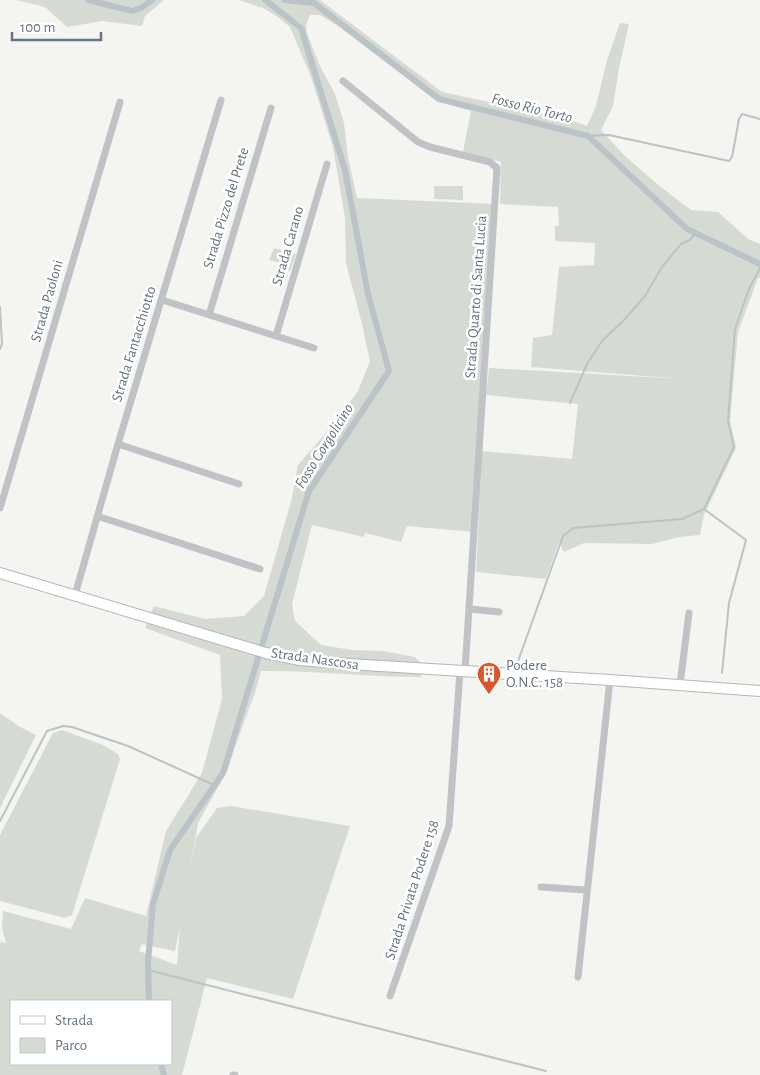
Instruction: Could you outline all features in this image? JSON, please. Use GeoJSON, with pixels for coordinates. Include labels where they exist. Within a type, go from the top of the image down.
{"type":"FeatureCollection","features":[{"type":"Feature","properties":{"kind":"street","name":"Strada Quarto di Santa Lucia"},"geometry":{"type":"LineString","coordinates":[[343,81],[418,142],[428,147],[490,162],[497,168],[470,609],[463,671]]}},
{"type":"Feature","properties":{"kind":"street","name":"Strada Fantacchiotto"},"geometry":{"type":"LineString","coordinates":[[75,596],[118,444],[221,100]]}},
{"type":"Feature","properties":{"kind":"street","name":"Strada Paoloni"},"geometry":{"type":"LineString","coordinates":[[0,508],[120,102]]}},
{"type":"Feature","properties":{"kind":"street","name":"Strada Pizzo del Prete"},"geometry":{"type":"LineString","coordinates":[[208,315],[271,108]]}},
{"type":"Feature","properties":{"kind":"street","name":"Strada Carano"},"geometry":{"type":"LineString","coordinates":[[276,336],[327,164]]}},
{"type":"Feature","properties":{"kind":"street"},"geometry":{"type":"LineString","coordinates":[[162,300],[314,348]]}},
{"type":"Feature","properties":{"kind":"street"},"geometry":{"type":"LineString","coordinates":[[118,444],[239,484]]}},
{"type":"Feature","properties":{"kind":"street"},"geometry":{"type":"LineString","coordinates":[[97,516],[260,569]]}},
{"type":"Feature","properties":{"kind":"street","name":"Strada Nascosa"},"geometry":{"type":"LineString","coordinates":[[0,573],[259,650],[293,658],[325,662],[760,691]]}},
{"type":"Feature","properties":{"kind":"street"},"geometry":{"type":"LineString","coordinates":[[470,609],[499,612]]}},
{"type":"Feature","properties":{"kind":"street"},"geometry":{"type":"LineString","coordinates":[[680,685],[689,613]]}},
{"type":"Feature","properties":{"kind":"street","name":"Strada Privata Podere 158"},"geometry":{"type":"LineString","coordinates":[[390,996],[449,826],[463,671]]}},
{"type":"Feature","properties":{"kind":"street"},"geometry":{"type":"LineString","coordinates":[[578,977],[610,680]]}},
{"type":"Feature","properties":{"kind":"street"},"geometry":{"type":"LineString","coordinates":[[542,887],[586,890]]}},
{"type":"Feature","properties":{"kind":"green space"},"geometry":{"type":"Polygon","coordinates":[[[16,0],[164,0],[145,16],[142,26],[102,21],[67,27],[45,7],[16,0]]]}},
{"type":"Feature","properties":{"kind":"green space"},"geometry":{"type":"Polygon","coordinates":[[[239,0],[320,0],[442,92],[568,119],[587,126],[596,106],[607,60],[620,23],[629,24],[613,106],[601,130],[622,153],[658,185],[691,210],[718,212],[748,239],[760,244],[760,278],[758,278],[738,332],[730,421],[736,448],[704,515],[700,535],[679,537],[652,544],[584,543],[564,552],[559,542],[546,579],[476,572],[482,451],[572,459],[578,404],[486,395],[489,368],[683,379],[531,367],[533,338],[552,335],[559,267],[594,265],[595,243],[555,241],[555,226],[559,226],[558,207],[500,204],[501,162],[463,152],[471,111],[437,101],[338,26],[320,15],[310,15],[306,25],[307,33],[319,64],[335,94],[344,123],[348,157],[357,198],[495,204],[474,532],[407,526],[401,542],[365,533],[364,537],[312,525],[292,604],[295,621],[321,645],[352,650],[383,651],[415,657],[423,665],[421,677],[261,671],[227,771],[198,823],[189,875],[196,838],[217,808],[231,806],[350,826],[293,999],[207,978],[182,1075],[0,1075],[0,942],[6,943],[2,928],[3,911],[71,929],[85,898],[146,916],[166,831],[202,773],[222,699],[220,655],[145,628],[154,606],[205,619],[244,616],[264,596],[292,498],[298,465],[332,426],[358,391],[370,361],[346,263],[345,218],[333,147],[311,77],[290,27],[263,8],[239,0]],[[180,927],[175,951],[142,944],[139,951],[177,965],[180,927]]]}},
{"type":"Feature","properties":{"kind":"green space"},"geometry":{"type":"Polygon","coordinates":[[[434,186],[463,186],[463,200],[434,199],[434,186]]]}},
{"type":"Feature","properties":{"kind":"green space"},"geometry":{"type":"Polygon","coordinates":[[[274,248],[296,254],[290,271],[283,269],[283,260],[282,263],[269,260],[274,248]]]}},
{"type":"Feature","properties":{"kind":"green space"},"geometry":{"type":"Polygon","coordinates":[[[0,713],[20,727],[36,735],[0,808],[0,713]]]}},
{"type":"Feature","properties":{"kind":"green space"},"geometry":{"type":"Polygon","coordinates":[[[62,730],[103,745],[118,754],[120,759],[72,915],[65,918],[0,901],[0,835],[53,733],[62,730]]]}},
{"type":"Feature","properties":{"kind":"waterway"},"geometry":{"type":"LineString","coordinates":[[88,0],[132,11],[141,8],[152,0]]}},
{"type":"Feature","properties":{"kind":"waterway","name":"Fosso Gorgolicino"},"geometry":{"type":"LineString","coordinates":[[149,1000],[148,962],[153,904],[170,850],[223,773],[309,491],[389,371],[368,294],[345,170],[301,28],[265,0]]}},
{"type":"Feature","properties":{"kind":"waterway","name":"Fosso Rio Torto"},"geometry":{"type":"LineString","coordinates":[[285,0],[314,3],[439,99],[588,136],[687,229],[760,264]]}},
{"type":"Feature","properties":{"kind":"waterway"},"geometry":{"type":"LineString","coordinates":[[588,136],[609,135],[729,161],[732,157],[739,119],[742,114],[760,119]]}},
{"type":"Feature","properties":{"kind":"waterway"},"geometry":{"type":"LineString","coordinates":[[570,403],[587,364],[602,341],[645,296],[662,267],[681,244],[690,240],[695,233]]}},
{"type":"Feature","properties":{"kind":"waterway"},"geometry":{"type":"LineString","coordinates":[[722,673],[729,603],[746,540],[704,509],[734,447],[728,421],[735,329],[749,289],[760,268]]}},
{"type":"Feature","properties":{"kind":"waterway"},"geometry":{"type":"LineString","coordinates":[[0,307],[2,344],[0,349]]}},
{"type":"Feature","properties":{"kind":"waterway"},"geometry":{"type":"LineString","coordinates":[[517,664],[563,536],[573,528],[682,519],[704,509]]}},
{"type":"Feature","properties":{"kind":"waterway"},"geometry":{"type":"LineString","coordinates":[[0,821],[47,731],[63,726],[72,727],[128,746],[214,785]]}},
{"type":"Feature","properties":{"kind":"waterway"},"geometry":{"type":"LineString","coordinates":[[148,970],[546,1071]]}},
{"type":"Feature","properties":{"kind":"waterway","name":"Fosso Gorgolicino"},"geometry":{"type":"LineString","coordinates":[[161,1065],[164,1075]]}},
{"type":"Feature","properties":{"kind":"place","name":"Podere O.N.C. 158"},"geometry":{"type":"Point","coordinates":[489,695]}}]}
